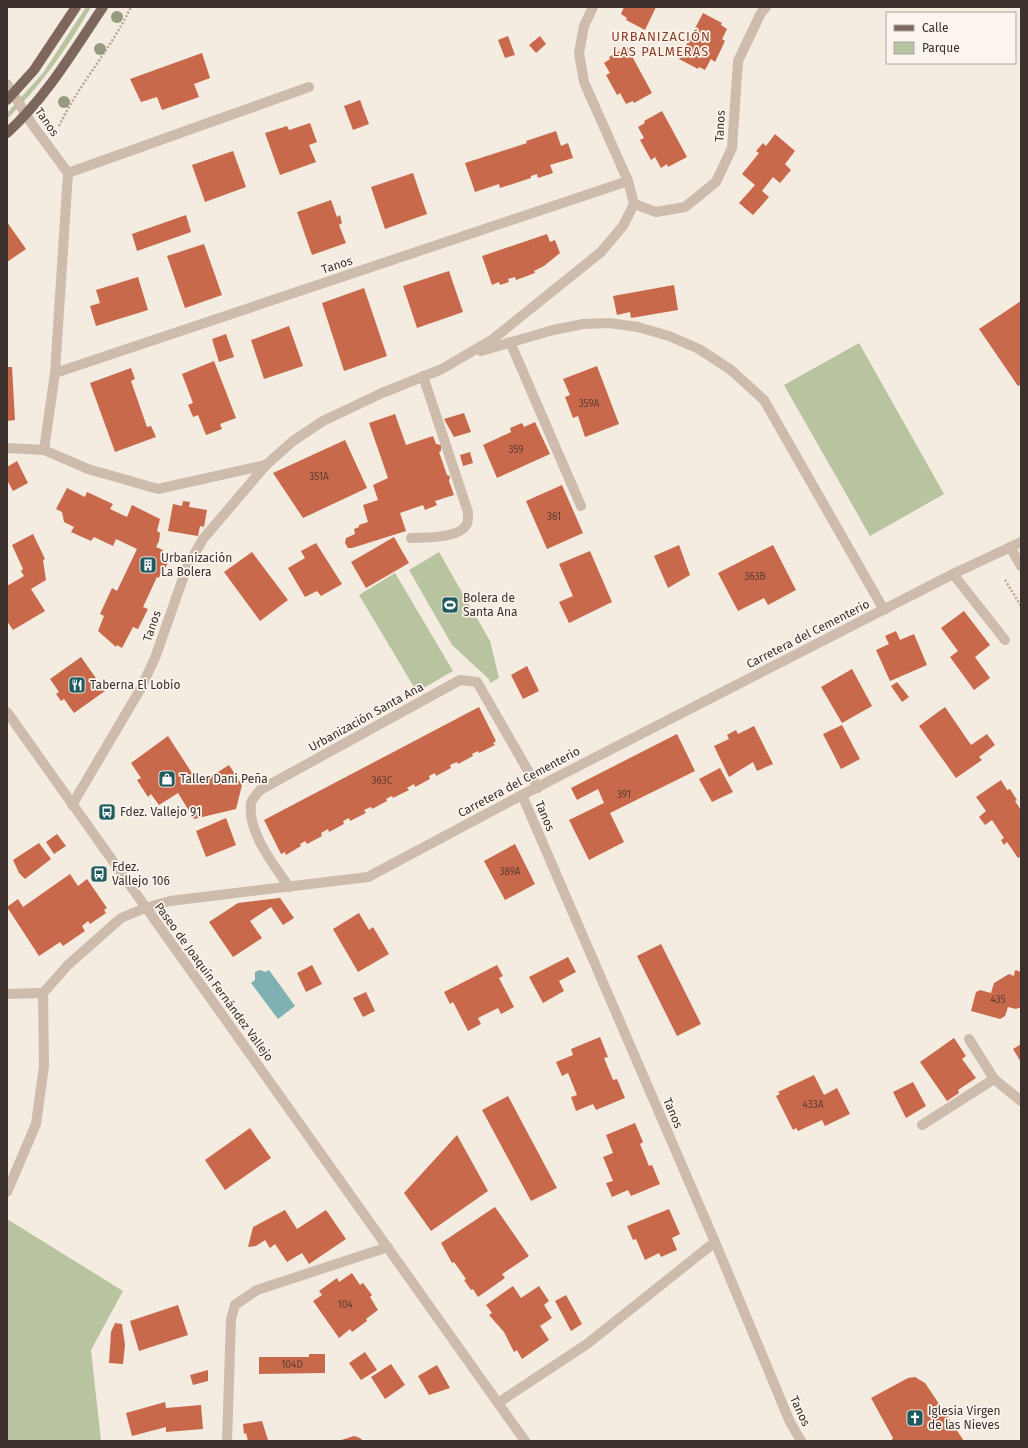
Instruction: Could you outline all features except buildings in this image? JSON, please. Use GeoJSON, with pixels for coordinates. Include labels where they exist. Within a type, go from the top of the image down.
{"type":"FeatureCollection","features":[{"type":"Feature","properties":{"kind":"main road"},"geometry":{"type":"LineString","coordinates":[[10,97],[34,70],[76,7]]}},
{"type":"Feature","properties":{"kind":"main road"},"geometry":{"type":"LineString","coordinates":[[7,134],[26,114],[60,71],[103,7]]}},
{"type":"Feature","properties":{"kind":"street"},"geometry":{"type":"LineString","coordinates":[[593,7],[584,26],[579,53],[584,82],[628,181],[634,204]]}},
{"type":"Feature","properties":{"kind":"street","name":"Tanos"},"geometry":{"type":"LineString","coordinates":[[72,805],[141,688],[154,658],[186,567],[203,539],[266,465],[293,441],[323,421],[382,393],[442,369],[493,339],[601,252],[623,226],[634,204],[656,212],[685,207],[716,182],[732,148],[738,61],[761,13],[766,7]]}},
{"type":"Feature","properties":{"kind":"street","name":"Tanos"},"geometry":{"type":"LineString","coordinates":[[7,84],[10,97],[26,114],[48,147],[68,173]]}},
{"type":"Feature","properties":{"kind":"street"},"geometry":{"type":"LineString","coordinates":[[44,450],[54,373],[68,173],[309,87]]}},
{"type":"Feature","properties":{"kind":"street","name":"Tanos"},"geometry":{"type":"LineString","coordinates":[[54,373],[628,181]]}},
{"type":"Feature","properties":{"kind":"street","name":"Carretera del Cementerio"},"geometry":{"type":"LineString","coordinates":[[468,355],[553,330],[583,324],[609,323],[638,327],[669,336],[700,349],[731,370],[764,400],[884,610]]}},
{"type":"Feature","properties":{"kind":"street"},"geometry":{"type":"LineString","coordinates":[[510,342],[581,506]]}},
{"type":"Feature","properties":{"kind":"street"},"geometry":{"type":"LineString","coordinates":[[411,538],[454,534],[462,530],[467,523],[468,512],[423,376]]}},
{"type":"Feature","properties":{"kind":"street","name":"Tanos"},"geometry":{"type":"LineString","coordinates":[[7,448],[44,450],[88,469],[158,489],[266,465]]}},
{"type":"Feature","properties":{"kind":"street","name":"Carretera del Cementerio"},"geometry":{"type":"LineString","coordinates":[[43,993],[68,964],[121,918],[145,908],[170,901],[368,877],[522,795],[953,574],[1021,542]]}},
{"type":"Feature","properties":{"kind":"street"},"geometry":{"type":"LineString","coordinates":[[1010,547],[1021,566]]}},
{"type":"Feature","properties":{"kind":"street"},"geometry":{"type":"LineString","coordinates":[[953,574],[1005,640]]}},
{"type":"Feature","properties":{"kind":"street","name":"Urbanización Santa Ana"},"geometry":{"type":"LineString","coordinates":[[289,887],[262,846],[252,817],[251,802],[260,790],[460,680],[477,682],[538,788]]}},
{"type":"Feature","properties":{"kind":"street","name":"Paseo de Joaquín Fernández Vallejo"},"geometry":{"type":"LineString","coordinates":[[7,712],[525,1441]]}},
{"type":"Feature","properties":{"kind":"street","name":"Tanos"},"geometry":{"type":"LineString","coordinates":[[522,795],[715,1242],[790,1422],[801,1441]]}},
{"type":"Feature","properties":{"kind":"street"},"geometry":{"type":"LineString","coordinates":[[7,994],[43,993],[44,1066],[36,1124],[7,1192]]}},
{"type":"Feature","properties":{"kind":"street"},"geometry":{"type":"LineString","coordinates":[[969,1039],[994,1079],[1021,1101]]}},
{"type":"Feature","properties":{"kind":"street"},"geometry":{"type":"LineString","coordinates":[[922,1125],[994,1079]]}},
{"type":"Feature","properties":{"kind":"street"},"geometry":{"type":"LineString","coordinates":[[498,1403],[587,1344],[715,1242]]}},
{"type":"Feature","properties":{"kind":"street"},"geometry":{"type":"LineString","coordinates":[[227,1441],[231,1319],[236,1305],[257,1290],[388,1247]]}},
{"type":"Feature","properties":{"kind":"path"},"geometry":{"type":"LineString","coordinates":[[48,147],[92,72],[119,31],[131,7]]}},
{"type":"Feature","properties":{"kind":"green space"},"geometry":{"type":"Polygon","coordinates":[[[86,7],[91,7],[63,52],[42,80],[7,119],[7,113],[43,73],[86,7]]]}},
{"type":"Feature","properties":{"kind":"green space"},"geometry":{"type":"Polygon","coordinates":[[[859,343],[944,494],[870,536],[784,385],[859,343]]]}},
{"type":"Feature","properties":{"kind":"green space","name":"Bolera de Santa Ana"},"geometry":{"type":"Polygon","coordinates":[[[439,552],[490,641],[499,678],[490,683],[489,679],[452,645],[409,570],[439,552]]]}},
{"type":"Feature","properties":{"kind":"green space"},"geometry":{"type":"Polygon","coordinates":[[[395,573],[453,671],[417,692],[359,595],[395,573]]]}},
{"type":"Feature","properties":{"kind":"green space"},"geometry":{"type":"Polygon","coordinates":[[[7,1219],[123,1291],[91,1350],[101,1441],[7,1441],[7,1219]]]}},
{"type":"Feature","properties":{"kind":"water"},"geometry":{"type":"Polygon","coordinates":[[[260,970],[265,972],[269,970],[295,1006],[278,1019],[251,983],[255,980],[255,972],[260,970]]]}},
{"type":"Feature","properties":{"kind":"place","name":"Urbanización La Bolera"},"geometry":{"type":"Point","coordinates":[148,565]}},
{"type":"Feature","properties":{"kind":"place","name":"Bolera de Santa Ana"},"geometry":{"type":"Point","coordinates":[450,605]}},
{"type":"Feature","properties":{"kind":"place","name":"Taberna El Lobio"},"geometry":{"type":"Point","coordinates":[77,685]}},
{"type":"Feature","properties":{"kind":"place","name":"Taller Dani Peña"},"geometry":{"type":"Point","coordinates":[167,779]}},
{"type":"Feature","properties":{"kind":"place","name":"Fdez. Vallejo 91"},"geometry":{"type":"Point","coordinates":[107,812]}},
{"type":"Feature","properties":{"kind":"place","name":"Fdez. Vallejo 106"},"geometry":{"type":"Point","coordinates":[99,874]}},
{"type":"Feature","properties":{"kind":"place","name":"Iglesia Virgen de las Nieves"},"geometry":{"type":"Point","coordinates":[915,1418]}},
{"type":"Feature","properties":{"kind":"district","name":"URBANIZACIÓN LAS PALMERAS"},"geometry":{"type":"Point","coordinates":[661,44]}}]}
